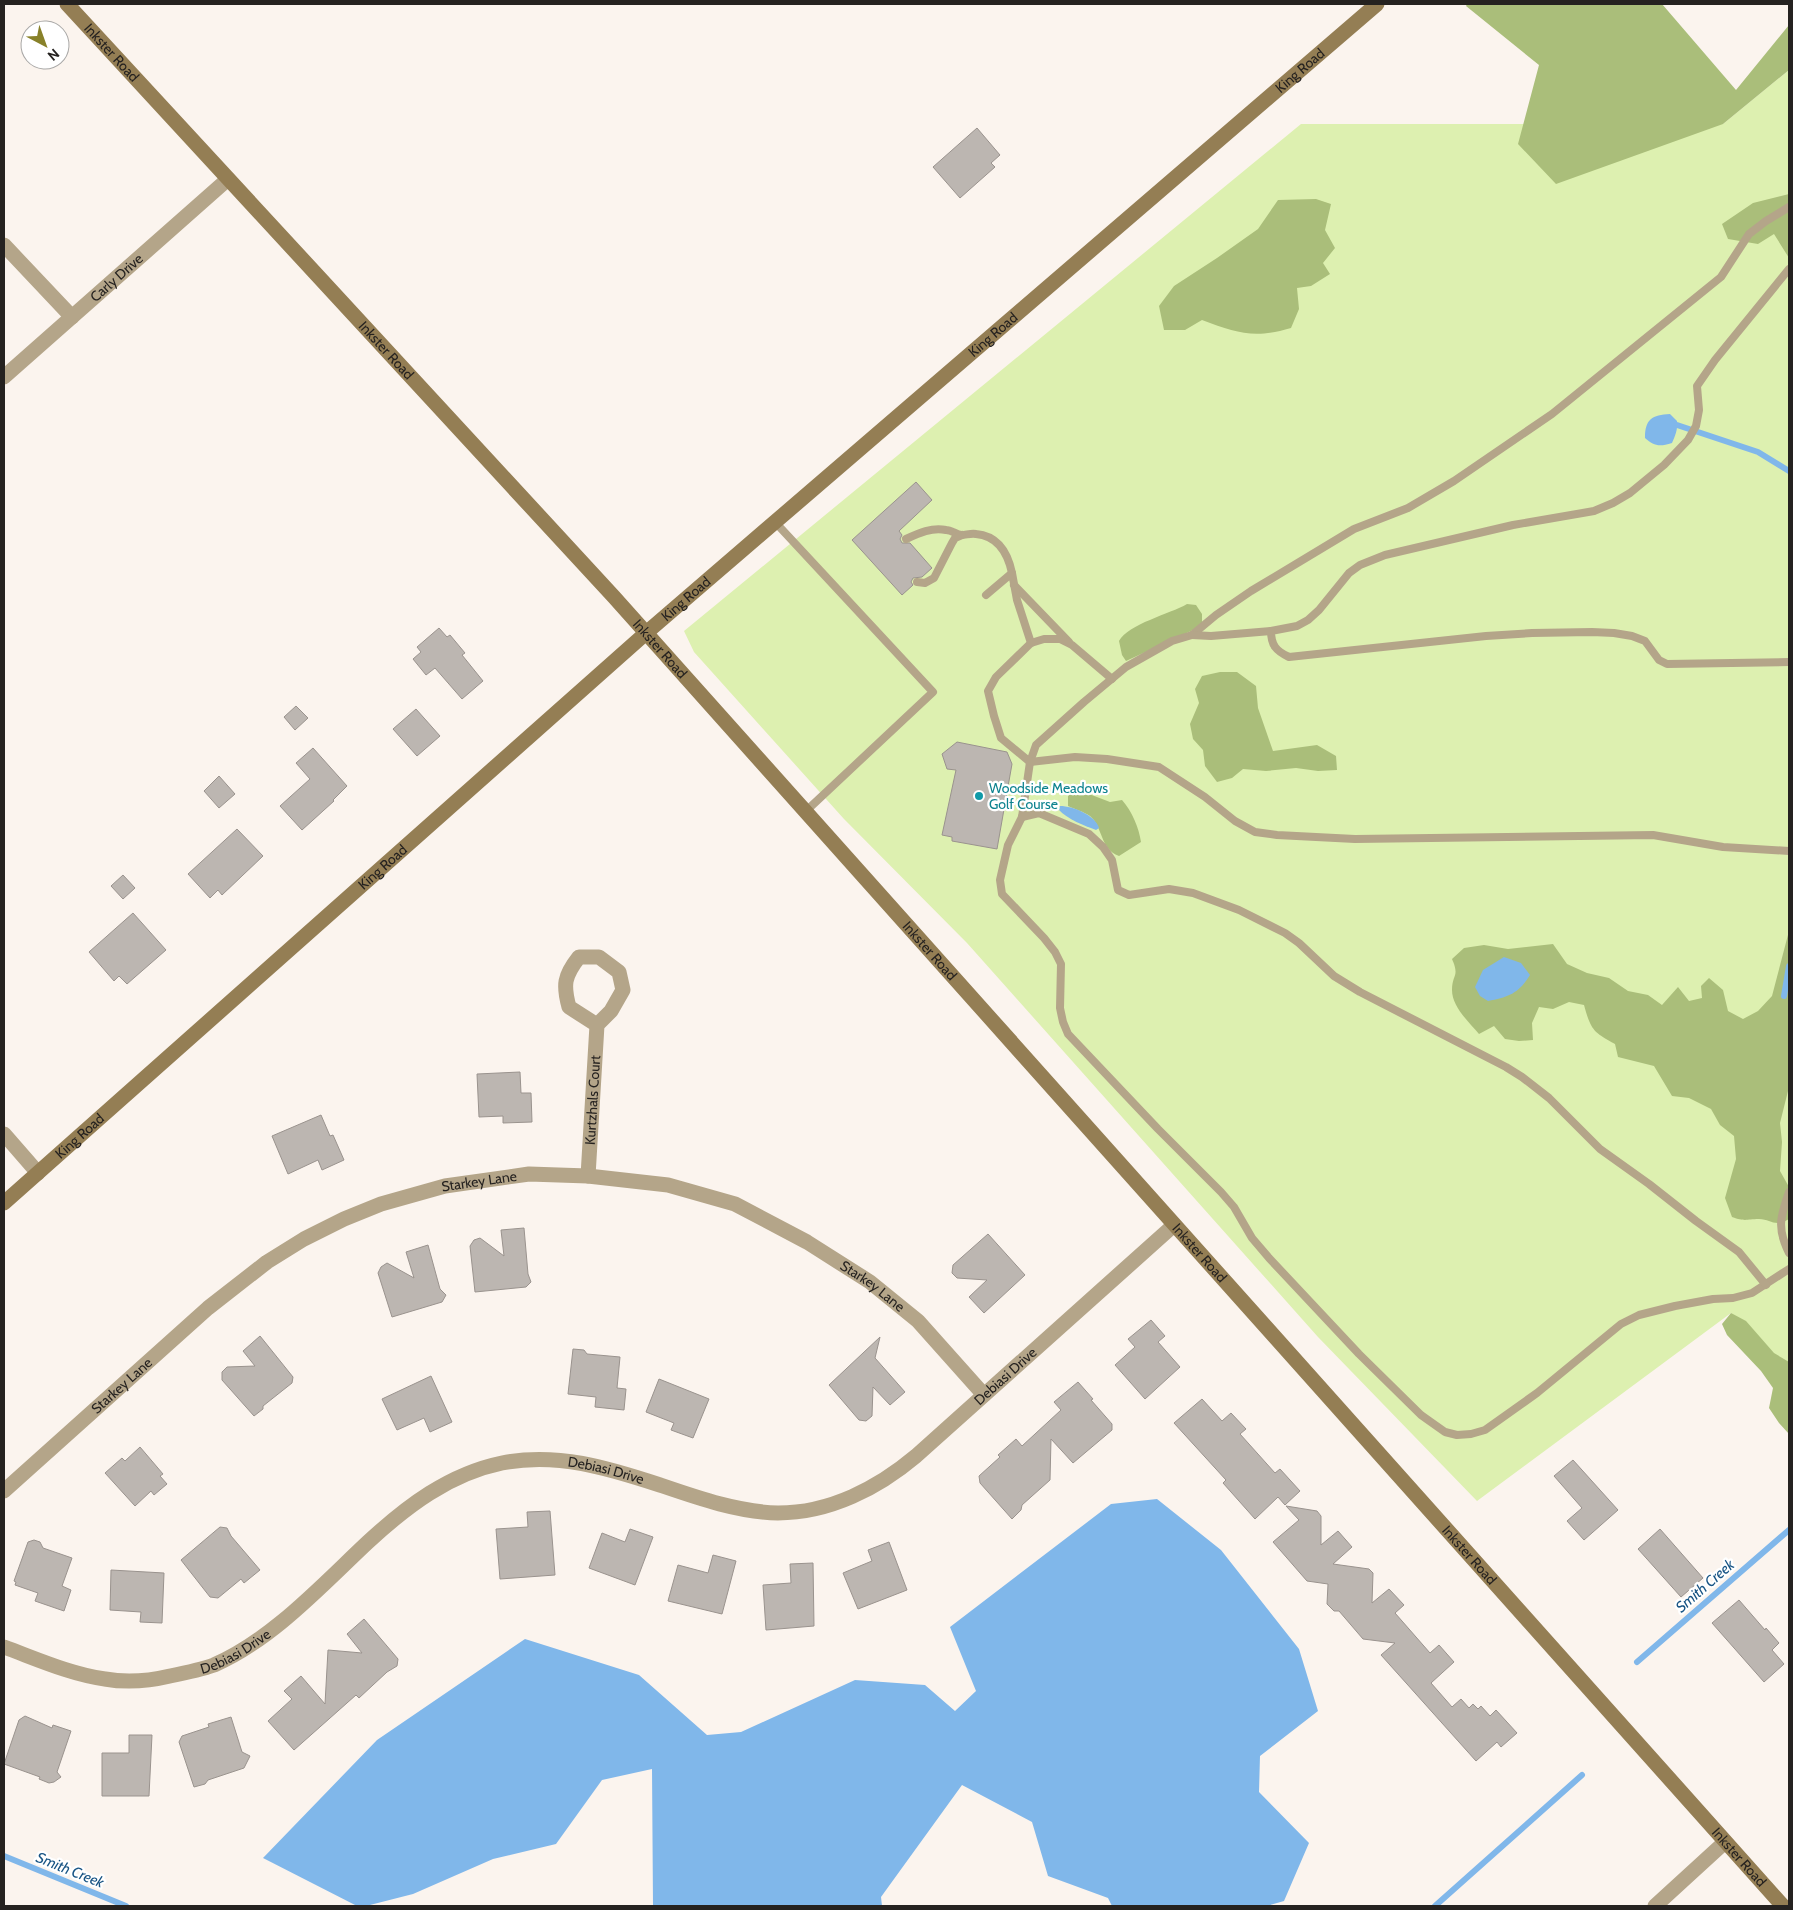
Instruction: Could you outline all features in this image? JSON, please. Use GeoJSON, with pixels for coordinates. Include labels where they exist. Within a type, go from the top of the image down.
{"type":"FeatureCollection","features":[{"type":"Feature","properties":{"kind":"street","name":"Inkster Road"},"geometry":{"type":"LineString","coordinates":[[67,4],[646,633],[1783,1906]]}},
{"type":"Feature","properties":{"kind":"street","name":"King Road"},"geometry":{"type":"LineString","coordinates":[[4,1204],[646,633],[1377,4]]}},
{"type":"Feature","properties":{"kind":"street","name":"Carly Drive"},"geometry":{"type":"LineString","coordinates":[[4,377],[228,179]]}},
{"type":"Feature","properties":{"kind":"street"},"geometry":{"type":"LineString","coordinates":[[4,245],[72,316]]}},
{"type":"Feature","properties":{"kind":"street"},"geometry":{"type":"LineString","coordinates":[[579,957],[599,958],[619,972],[624,990],[611,1011],[598,1025],[569,1008],[564,989],[569,970],[579,957]]}},
{"type":"Feature","properties":{"kind":"street","name":"Kurtzhals Court"},"geometry":{"type":"LineString","coordinates":[[588,1176],[598,1025]]}},
{"type":"Feature","properties":{"kind":"street"},"geometry":{"type":"LineString","coordinates":[[4,1134],[38,1173]]}},
{"type":"Feature","properties":{"kind":"street","name":"Starkey Lane"},"geometry":{"type":"LineString","coordinates":[[4,1491],[208,1308],[267,1262],[304,1239],[381,1204],[445,1186],[529,1174],[588,1176],[668,1184],[735,1204],[807,1242],[870,1282],[918,1321],[984,1395]]}},
{"type":"Feature","properties":{"kind":"street","name":"Debiasi Drive"},"geometry":{"type":"LineString","coordinates":[[4,1647],[82,1675],[107,1680],[139,1681],[194,1672],[214,1665],[257,1641],[275,1627],[395,1517],[429,1492],[453,1479],[501,1464],[532,1460],[563,1460],[618,1471],[722,1505],[778,1513],[802,1511],[845,1500],[878,1484],[916,1456],[1174,1225]]}},
{"type":"Feature","properties":{"kind":"street"},"geometry":{"type":"LineString","coordinates":[[1655,1906],[1725,1842]]}},
{"type":"Feature","properties":{"kind":"lane"},"geometry":{"type":"LineString","coordinates":[[1192,635],[1251,591],[1354,529],[1408,508],[1552,414],[1721,277],[1749,234],[1789,207]]}},
{"type":"Feature","properties":{"kind":"lane"},"geometry":{"type":"LineString","coordinates":[[1789,269],[1715,360],[1697,386],[1699,410],[1696,426],[1688,440],[1664,466],[1613,504],[1594,511],[1513,525],[1385,555],[1360,565],[1349,573],[1319,610],[1308,620],[1297,626],[1270,631],[1211,636],[1192,635],[1172,641],[1126,667],[1036,746],[1030,762],[1022,817],[1008,846],[1000,880],[1002,894],[1044,938],[1055,952],[1061,964],[1060,1008],[1068,1034],[1221,1192],[1234,1207],[1252,1238],[1268,1258],[1421,1416],[1445,1432],[1457,1435],[1485,1430],[1537,1394],[1621,1324],[1639,1315],[1713,1299],[1733,1298],[1752,1293],[1789,1269]]}},
{"type":"Feature","properties":{"kind":"lane"},"geometry":{"type":"LineString","coordinates":[[775,522],[933,692],[805,812]]}},
{"type":"Feature","properties":{"kind":"lane"},"geometry":{"type":"LineString","coordinates":[[906,539],[923,531],[946,530],[962,535]]}},
{"type":"Feature","properties":{"kind":"lane"},"geometry":{"type":"LineString","coordinates":[[917,582],[925,583],[934,578],[955,538],[962,535],[976,534],[989,537],[1002,547],[1008,557],[1016,600],[1031,643]]}},
{"type":"Feature","properties":{"kind":"lane"},"geometry":{"type":"LineString","coordinates":[[986,595],[1012,573]]}},
{"type":"Feature","properties":{"kind":"lane"},"geometry":{"type":"LineString","coordinates":[[1013,584],[1072,645],[1112,679]]}},
{"type":"Feature","properties":{"kind":"lane"},"geometry":{"type":"LineString","coordinates":[[1270,631],[1273,647],[1289,657],[1486,636],[1566,632],[1614,633],[1632,636],[1645,641],[1659,660],[1667,664],[1789,662]]}},
{"type":"Feature","properties":{"kind":"lane"},"geometry":{"type":"LineString","coordinates":[[1072,645],[1060,639],[1044,639],[1031,643],[996,677],[988,691],[1001,738],[1030,762],[1075,757],[1107,759],[1159,767],[1205,797],[1234,821],[1255,832],[1355,839],[1653,835],[1723,848],[1786,851]]}},
{"type":"Feature","properties":{"kind":"lane"},"geometry":{"type":"LineString","coordinates":[[1022,817],[1039,813],[1088,834],[1103,847],[1112,860],[1118,890],[1129,895],[1169,889],[1200,896],[1238,910],[1285,933],[1299,943],[1334,976],[1360,992],[1522,1077],[1549,1098],[1600,1149],[1739,1252],[1766,1285]]}},
{"type":"Feature","properties":{"kind":"lane"},"geometry":{"type":"LineString","coordinates":[[1789,1192],[1783,1208],[1780,1232],[1789,1253]]}},
{"type":"Feature","properties":{"kind":"green space"},"geometry":{"type":"Polygon","coordinates":[[[1467,4],[1662,4],[1736,90],[1789,25],[1789,70],[1723,124],[1556,184],[1518,144],[1539,65],[1466,6],[1467,4]]]}},
{"type":"Feature","properties":{"kind":"green space","name":"Woodside Meadows Golf Course"},"geometry":{"type":"Polygon","coordinates":[[[1789,70],[1789,1388],[1731,1313],[1477,1501],[1318,1337],[967,943],[844,819],[694,652],[684,631],[1301,124],[1723,124],[1789,70]]]}},
{"type":"Feature","properties":{"kind":"green space"},"geometry":{"type":"Polygon","coordinates":[[[1789,194],[1789,258],[1774,234],[1758,244],[1728,239],[1722,224],[1753,203],[1789,194]]]}},
{"type":"Feature","properties":{"kind":"green space"},"geometry":{"type":"Polygon","coordinates":[[[1316,199],[1331,204],[1325,230],[1335,248],[1323,263],[1330,274],[1311,286],[1297,288],[1299,309],[1291,328],[1256,334],[1236,331],[1202,320],[1185,330],[1164,330],[1159,306],[1174,286],[1258,229],[1278,200],[1316,199]]]}},
{"type":"Feature","properties":{"kind":"green space"},"geometry":{"type":"Polygon","coordinates":[[[1187,604],[1196,605],[1202,614],[1202,623],[1193,630],[1126,661],[1122,655],[1119,641],[1124,635],[1140,624],[1187,604]]]}},
{"type":"Feature","properties":{"kind":"green space"},"geometry":{"type":"Polygon","coordinates":[[[1220,672],[1237,672],[1256,686],[1258,708],[1273,751],[1317,745],[1336,756],[1337,770],[1318,771],[1296,768],[1266,771],[1243,769],[1232,778],[1217,782],[1205,766],[1203,750],[1193,739],[1190,724],[1199,703],[1195,689],[1202,676],[1220,672]]]}},
{"type":"Feature","properties":{"kind":"green space"},"geometry":{"type":"Polygon","coordinates":[[[1076,789],[1110,802],[1122,800],[1129,809],[1139,831],[1141,842],[1119,856],[1113,853],[1108,848],[1090,816],[1068,806],[1068,796],[1076,789]]]}},
{"type":"Feature","properties":{"kind":"green space"},"geometry":{"type":"Polygon","coordinates":[[[1789,931],[1789,1087],[1780,1123],[1782,1142],[1780,1171],[1789,1187],[1789,1219],[1780,1223],[1763,1219],[1743,1220],[1732,1217],[1725,1198],[1736,1159],[1734,1136],[1720,1125],[1711,1109],[1689,1098],[1672,1096],[1654,1066],[1618,1057],[1615,1044],[1597,1033],[1591,1025],[1584,1005],[1569,1002],[1553,1009],[1539,1007],[1532,1023],[1533,1040],[1519,1041],[1505,1039],[1494,1026],[1479,1034],[1462,1014],[1453,996],[1452,985],[1456,972],[1452,959],[1464,948],[1484,945],[1508,949],[1553,944],[1567,964],[1587,973],[1609,978],[1628,991],[1648,995],[1662,1005],[1678,987],[1689,1001],[1702,998],[1701,986],[1709,978],[1723,990],[1728,1011],[1743,1019],[1758,1011],[1772,996],[1789,931]]]}},
{"type":"Feature","properties":{"kind":"green space"},"geometry":{"type":"Polygon","coordinates":[[[1731,1313],[1746,1321],[1774,1353],[1789,1362],[1789,1434],[1769,1408],[1773,1388],[1761,1371],[1727,1335],[1722,1324],[1731,1313]]]}},
{"type":"Feature","properties":{"kind":"water"},"geometry":{"type":"Polygon","coordinates":[[[1670,414],[1677,421],[1677,430],[1672,443],[1657,445],[1651,443],[1645,438],[1648,422],[1654,417],[1670,414]]]}},
{"type":"Feature","properties":{"kind":"water"},"geometry":{"type":"Polygon","coordinates":[[[1060,806],[1083,812],[1097,823],[1099,828],[1096,830],[1071,819],[1059,810],[1060,806]]]}},
{"type":"Feature","properties":{"kind":"water"},"geometry":{"type":"Polygon","coordinates":[[[1504,957],[1521,963],[1530,975],[1522,986],[1513,993],[1488,1001],[1480,996],[1475,987],[1483,970],[1504,957]]]}},
{"type":"Feature","properties":{"kind":"water"},"geometry":{"type":"Polygon","coordinates":[[[1157,1499],[1221,1550],[1299,1649],[1318,1711],[1260,1756],[1259,1792],[1309,1843],[1284,1901],[1267,1906],[1112,1906],[1108,1898],[1048,1876],[1032,1822],[962,1785],[881,1897],[882,1906],[653,1906],[652,1769],[602,1780],[556,1844],[493,1859],[413,1894],[366,1906],[357,1906],[263,1858],[377,1740],[525,1639],[639,1675],[707,1735],[741,1732],[855,1680],[925,1685],[955,1711],[976,1691],[950,1627],[1111,1504],[1157,1499]]]}},
{"type":"Feature","properties":{"kind":"building"},"geometry":{"type":"Polygon","coordinates":[[[977,128],[1000,155],[991,163],[995,167],[960,198],[933,167],[977,128]]]}},
{"type":"Feature","properties":{"kind":"building"},"geometry":{"type":"Polygon","coordinates":[[[916,482],[932,500],[899,531],[902,535],[900,539],[902,543],[910,543],[932,568],[922,577],[913,578],[911,582],[913,585],[902,595],[852,540],[916,482]]]}},
{"type":"Feature","properties":{"kind":"building"},"geometry":{"type":"Polygon","coordinates":[[[439,628],[447,637],[450,635],[465,653],[462,655],[483,681],[462,699],[435,668],[426,675],[413,659],[421,652],[417,647],[439,628]]]}},
{"type":"Feature","properties":{"kind":"building"},"geometry":{"type":"Polygon","coordinates":[[[296,706],[308,718],[295,730],[284,717],[296,706]]]}},
{"type":"Feature","properties":{"kind":"building"},"geometry":{"type":"Polygon","coordinates":[[[416,709],[440,736],[417,756],[393,729],[416,709]]]}},
{"type":"Feature","properties":{"kind":"building","name":"Woodside Meadows Golf Course"},"geometry":{"type":"Polygon","coordinates":[[[957,742],[1007,752],[1012,764],[997,849],[952,841],[952,837],[942,835],[956,770],[947,769],[942,754],[957,742]]]}},
{"type":"Feature","properties":{"kind":"building"},"geometry":{"type":"Polygon","coordinates":[[[313,748],[347,786],[334,801],[302,830],[280,806],[310,779],[296,763],[313,748]]]}},
{"type":"Feature","properties":{"kind":"building"},"geometry":{"type":"Polygon","coordinates":[[[219,776],[235,794],[219,808],[204,791],[219,776]]]}},
{"type":"Feature","properties":{"kind":"building"},"geometry":{"type":"Polygon","coordinates":[[[237,829],[263,856],[222,895],[218,890],[210,898],[188,874],[237,829]]]}},
{"type":"Feature","properties":{"kind":"building"},"geometry":{"type":"Polygon","coordinates":[[[123,875],[135,888],[123,899],[111,886],[123,875]]]}},
{"type":"Feature","properties":{"kind":"building"},"geometry":{"type":"Polygon","coordinates":[[[133,913],[166,950],[127,984],[119,976],[114,981],[89,952],[133,913]]]}},
{"type":"Feature","properties":{"kind":"building"},"geometry":{"type":"Polygon","coordinates":[[[520,1072],[521,1093],[531,1093],[532,1122],[503,1123],[503,1116],[479,1117],[477,1074],[520,1072]]]}},
{"type":"Feature","properties":{"kind":"building"},"geometry":{"type":"Polygon","coordinates":[[[321,1115],[330,1136],[333,1135],[344,1160],[322,1170],[318,1160],[288,1174],[272,1136],[321,1115]]]}},
{"type":"Feature","properties":{"kind":"building"},"geometry":{"type":"Polygon","coordinates":[[[524,1228],[528,1274],[531,1282],[526,1287],[475,1292],[470,1246],[474,1240],[480,1238],[504,1256],[501,1230],[524,1228]]]}},
{"type":"Feature","properties":{"kind":"building"},"geometry":{"type":"Polygon","coordinates":[[[988,1234],[1025,1275],[984,1313],[969,1297],[987,1280],[957,1278],[952,1273],[953,1265],[988,1234]]]}},
{"type":"Feature","properties":{"kind":"building"},"geometry":{"type":"Polygon","coordinates":[[[428,1245],[440,1289],[446,1295],[442,1302],[392,1317],[378,1273],[381,1267],[387,1263],[414,1278],[406,1252],[428,1245]]]}},
{"type":"Feature","properties":{"kind":"building"},"geometry":{"type":"Polygon","coordinates":[[[1151,1320],[1165,1336],[1158,1342],[1180,1367],[1145,1399],[1115,1365],[1135,1347],[1128,1339],[1151,1320]]]}},
{"type":"Feature","properties":{"kind":"building"},"geometry":{"type":"Polygon","coordinates":[[[260,1336],[293,1377],[292,1383],[263,1406],[263,1409],[254,1416],[222,1380],[222,1372],[227,1367],[255,1366],[243,1351],[260,1336]]]}},
{"type":"Feature","properties":{"kind":"building"},"geometry":{"type":"Polygon","coordinates":[[[880,1337],[875,1358],[905,1392],[890,1405],[873,1387],[872,1416],[866,1421],[859,1420],[829,1385],[880,1337]]]}},
{"type":"Feature","properties":{"kind":"building"},"geometry":{"type":"Polygon","coordinates":[[[573,1349],[584,1350],[587,1354],[620,1357],[617,1388],[626,1389],[624,1410],[595,1407],[596,1397],[568,1394],[573,1349]]]}},
{"type":"Feature","properties":{"kind":"building"},"geometry":{"type":"Polygon","coordinates":[[[431,1376],[452,1422],[430,1432],[424,1418],[397,1430],[382,1399],[431,1376]]]}},
{"type":"Feature","properties":{"kind":"building"},"geometry":{"type":"Polygon","coordinates":[[[659,1379],[709,1399],[693,1438],[671,1430],[674,1423],[646,1412],[659,1379]]]}},
{"type":"Feature","properties":{"kind":"building"},"geometry":{"type":"Polygon","coordinates":[[[1078,1382],[1112,1424],[1112,1430],[1073,1463],[1051,1439],[1050,1480],[1022,1505],[1021,1510],[1012,1519],[980,1483],[979,1476],[1016,1439],[1022,1446],[1061,1410],[1054,1402],[1078,1382]]]}},
{"type":"Feature","properties":{"kind":"building"},"geometry":{"type":"Polygon","coordinates":[[[1202,1399],[1222,1421],[1231,1413],[1246,1429],[1240,1434],[1275,1473],[1280,1469],[1300,1491],[1285,1505],[1278,1497],[1255,1519],[1223,1483],[1226,1480],[1174,1423],[1202,1399]]]}},
{"type":"Feature","properties":{"kind":"building"},"geometry":{"type":"Polygon","coordinates":[[[140,1447],[163,1474],[160,1476],[167,1484],[154,1495],[151,1491],[135,1506],[105,1473],[122,1458],[125,1461],[140,1447]]]}},
{"type":"Feature","properties":{"kind":"building"},"geometry":{"type":"Polygon","coordinates":[[[1573,1460],[1618,1510],[1584,1540],[1567,1521],[1582,1508],[1554,1476],[1573,1460]]]}},
{"type":"Feature","properties":{"kind":"building"},"geometry":{"type":"Polygon","coordinates":[[[1286,1506],[1317,1511],[1321,1516],[1321,1545],[1338,1531],[1352,1547],[1333,1564],[1369,1569],[1373,1573],[1372,1603],[1389,1589],[1404,1605],[1395,1613],[1430,1653],[1439,1645],[1454,1662],[1431,1683],[1452,1707],[1461,1699],[1469,1708],[1473,1704],[1478,1709],[1481,1706],[1490,1716],[1496,1710],[1517,1733],[1501,1747],[1497,1742],[1476,1761],[1381,1655],[1395,1643],[1363,1639],[1339,1611],[1334,1611],[1327,1604],[1328,1584],[1307,1581],[1273,1542],[1299,1520],[1286,1506]]]}},
{"type":"Feature","properties":{"kind":"building"},"geometry":{"type":"Polygon","coordinates":[[[550,1511],[555,1575],[500,1579],[496,1529],[528,1527],[527,1512],[550,1511]]]}},
{"type":"Feature","properties":{"kind":"building"},"geometry":{"type":"Polygon","coordinates":[[[220,1527],[227,1528],[231,1536],[260,1570],[244,1583],[241,1579],[218,1598],[210,1597],[181,1560],[220,1527]]]}},
{"type":"Feature","properties":{"kind":"building"},"geometry":{"type":"Polygon","coordinates":[[[630,1529],[653,1537],[635,1585],[589,1568],[602,1533],[625,1542],[630,1529]]]}},
{"type":"Feature","properties":{"kind":"building"},"geometry":{"type":"Polygon","coordinates":[[[1660,1529],[1703,1578],[1681,1597],[1638,1549],[1660,1529]]]}},
{"type":"Feature","properties":{"kind":"building"},"geometry":{"type":"Polygon","coordinates":[[[34,1540],[40,1542],[43,1548],[72,1558],[62,1586],[71,1590],[64,1611],[35,1601],[38,1593],[15,1585],[16,1582],[14,1581],[28,1542],[34,1540]]]}},
{"type":"Feature","properties":{"kind":"building"},"geometry":{"type":"Polygon","coordinates":[[[889,1542],[907,1590],[858,1609],[843,1573],[872,1561],[868,1550],[889,1542]]]}},
{"type":"Feature","properties":{"kind":"building"},"geometry":{"type":"Polygon","coordinates":[[[713,1555],[736,1561],[722,1614],[668,1601],[678,1565],[708,1573],[713,1555]]]}},
{"type":"Feature","properties":{"kind":"building"},"geometry":{"type":"Polygon","coordinates":[[[813,1563],[814,1626],[766,1630],[763,1585],[791,1583],[790,1564],[813,1563]]]}},
{"type":"Feature","properties":{"kind":"building"},"geometry":{"type":"Polygon","coordinates":[[[111,1570],[164,1573],[162,1623],[140,1622],[141,1612],[110,1610],[111,1570]]]}},
{"type":"Feature","properties":{"kind":"building"},"geometry":{"type":"Polygon","coordinates":[[[1739,1600],[1779,1643],[1772,1650],[1784,1664],[1764,1682],[1712,1623],[1739,1600]]]}},
{"type":"Feature","properties":{"kind":"building"},"geometry":{"type":"Polygon","coordinates":[[[364,1619],[398,1659],[397,1666],[387,1672],[359,1698],[356,1695],[294,1750],[268,1721],[292,1699],[284,1691],[301,1676],[325,1704],[328,1650],[362,1653],[347,1634],[364,1619]]]}},
{"type":"Feature","properties":{"kind":"building"},"geometry":{"type":"Polygon","coordinates":[[[25,1716],[52,1728],[53,1725],[71,1731],[57,1772],[61,1777],[54,1782],[49,1783],[39,1779],[40,1777],[4,1764],[19,1720],[25,1716]]]}},
{"type":"Feature","properties":{"kind":"building"},"geometry":{"type":"Polygon","coordinates":[[[231,1717],[242,1752],[250,1756],[244,1768],[208,1780],[205,1784],[194,1787],[179,1742],[182,1736],[209,1727],[208,1724],[231,1717]]]}},
{"type":"Feature","properties":{"kind":"building"},"geometry":{"type":"Polygon","coordinates":[[[129,1735],[152,1735],[149,1796],[102,1796],[102,1753],[129,1753],[129,1735]]]}},
{"type":"Feature","properties":{"kind":"waterway"},"geometry":{"type":"LineString","coordinates":[[1677,425],[1758,452],[1789,471]]}},
{"type":"Feature","properties":{"kind":"waterway"},"geometry":{"type":"LineString","coordinates":[[1784,996],[1789,966]]}},
{"type":"Feature","properties":{"kind":"waterway","name":"Smith Creek"},"geometry":{"type":"LineString","coordinates":[[1637,1662],[1789,1530]]}},
{"type":"Feature","properties":{"kind":"waterway","name":"Smith Creek"},"geometry":{"type":"LineString","coordinates":[[1435,1906],[1582,1775]]}},
{"type":"Feature","properties":{"kind":"waterway","name":"Smith Creek"},"geometry":{"type":"LineString","coordinates":[[4,1856],[126,1906]]}},
{"type":"Feature","properties":{"kind":"place","name":"Woodside Meadows Golf Course"},"geometry":{"type":"Point","coordinates":[979,796]}}]}
